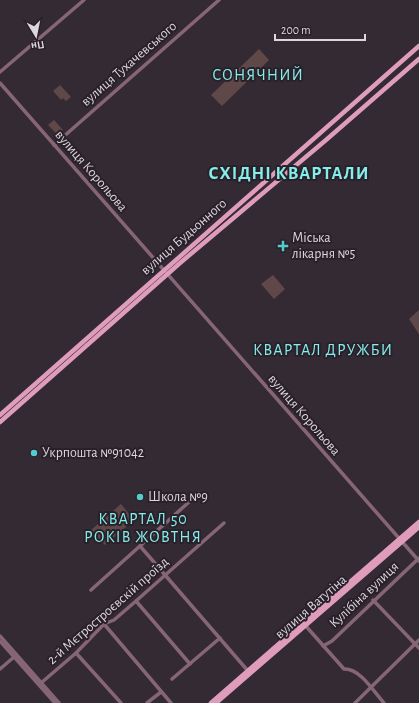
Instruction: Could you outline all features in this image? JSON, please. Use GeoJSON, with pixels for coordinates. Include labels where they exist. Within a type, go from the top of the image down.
{"type":"FeatureCollection","features":[{"type":"Feature","properties":{"kind":"main road","name":"вулиця Будьонного"},"geometry":{"type":"LineString","coordinates":[[0,415],[419,46]]}},
{"type":"Feature","properties":{"kind":"main road","name":"вулиця Будьонного"},"geometry":{"type":"LineString","coordinates":[[0,422],[167,274],[419,59]]}},
{"type":"Feature","properties":{"kind":"main road","name":"вулиця Ватутіна"},"geometry":{"type":"LineString","coordinates":[[216,703],[400,541],[419,522]]}},
{"type":"Feature","properties":{"kind":"main road","name":"вулиця Ватутіна"},"geometry":{"type":"LineString","coordinates":[[400,541],[419,527]]}},
{"type":"Feature","properties":{"kind":"main road","name":"вулиця Ватутіна"},"geometry":{"type":"LineString","coordinates":[[212,703],[304,625]]}},
{"type":"Feature","properties":{"kind":"street"},"geometry":{"type":"LineString","coordinates":[[0,72],[84,0]]}},
{"type":"Feature","properties":{"kind":"street","name":"вулиця Тухачевського"},"geometry":{"type":"LineString","coordinates":[[54,145],[219,0]]}},
{"type":"Feature","properties":{"kind":"street","name":"вулиця Корольова"},"geometry":{"type":"LineString","coordinates":[[0,83],[400,541],[419,560]]}},
{"type":"Feature","properties":{"kind":"street"},"geometry":{"type":"LineString","coordinates":[[91,590],[199,493]]}},
{"type":"Feature","properties":{"kind":"street","name":"2-й Мєтростроєвскій проїзд"},"geometry":{"type":"LineString","coordinates":[[41,683],[76,653],[104,624],[114,620],[224,523]]}},
{"type":"Feature","properties":{"kind":"street"},"geometry":{"type":"LineString","coordinates":[[140,546],[248,671]]}},
{"type":"Feature","properties":{"kind":"street","name":"Кулібіна вулиця"},"geometry":{"type":"LineString","coordinates":[[323,646],[332,641],[373,600],[419,560]]}},
{"type":"Feature","properties":{"kind":"street"},"geometry":{"type":"LineString","coordinates":[[373,600],[419,648]]}},
{"type":"Feature","properties":{"kind":"street"},"geometry":{"type":"LineString","coordinates":[[136,601],[190,664]]}},
{"type":"Feature","properties":{"kind":"street"},"geometry":{"type":"LineString","coordinates":[[104,624],[171,703]]}},
{"type":"Feature","properties":{"kind":"street"},"geometry":{"type":"LineString","coordinates":[[304,625],[344,669],[350,669],[357,673],[384,703]]}},
{"type":"Feature","properties":{"kind":"street"},"geometry":{"type":"LineString","coordinates":[[0,636],[59,703]]}},
{"type":"Feature","properties":{"kind":"street"},"geometry":{"type":"LineString","coordinates":[[172,679],[220,638]]}},
{"type":"Feature","properties":{"kind":"street"},"geometry":{"type":"LineString","coordinates":[[355,703],[419,640]]}},
{"type":"Feature","properties":{"kind":"street"},"geometry":{"type":"LineString","coordinates":[[0,641],[55,703]]}},
{"type":"Feature","properties":{"kind":"street"},"geometry":{"type":"LineString","coordinates":[[76,653],[121,703]]}},
{"type":"Feature","properties":{"kind":"street"},"geometry":{"type":"LineString","coordinates":[[0,669],[14,657]]}},
{"type":"Feature","properties":{"kind":"street"},"geometry":{"type":"LineString","coordinates":[[147,703],[161,692]]}},
{"type":"Feature","properties":{"kind":"shaded area"},"geometry":{"type":"Polygon","coordinates":[[[259,49],[269,60],[222,106],[211,95],[259,49]]]}},
{"type":"Feature","properties":{"kind":"shaded area"},"geometry":{"type":"Polygon","coordinates":[[[60,85],[71,97],[66,101],[63,98],[61,100],[53,91],[60,85]]]}},
{"type":"Feature","properties":{"kind":"shaded area"},"geometry":{"type":"Polygon","coordinates":[[[54,120],[63,130],[58,135],[48,125],[54,120]]]}},
{"type":"Feature","properties":{"kind":"shaded area"},"geometry":{"type":"Polygon","coordinates":[[[273,275],[285,289],[274,299],[261,284],[273,275]]]}},
{"type":"Feature","properties":{"kind":"shaded area"},"geometry":{"type":"Polygon","coordinates":[[[419,310],[419,334],[409,319],[419,310]]]}},
{"type":"Feature","properties":{"kind":"shaded area"},"geometry":{"type":"Polygon","coordinates":[[[121,504],[134,520],[105,545],[91,530],[121,504]]]}},
{"type":"Feature","properties":{"kind":"place","name":"Міська лікарня №5"},"geometry":{"type":"Point","coordinates":[283,246]}},
{"type":"Feature","properties":{"kind":"place","name":"Укрпошта №91042"},"geometry":{"type":"Point","coordinates":[34,453]}},
{"type":"Feature","properties":{"kind":"place","name":"Школа №9"},"geometry":{"type":"Point","coordinates":[140,497]}},
{"type":"Feature","properties":{"kind":"district","name":"СОНЯЧНИЙ"},"geometry":{"type":"Point","coordinates":[258,75]}},
{"type":"Feature","properties":{"kind":"district","name":"СХІДНІ КВАРТАЛИ"},"geometry":{"type":"Point","coordinates":[289,174]}},
{"type":"Feature","properties":{"kind":"district","name":"КВАРТАЛ ДРУЖБИ"},"geometry":{"type":"Point","coordinates":[323,350]}},
{"type":"Feature","properties":{"kind":"district","name":"КВАРТАЛ 50 РОКІВ ЖОВТНЯ"},"geometry":{"type":"Point","coordinates":[143,528]}}]}
